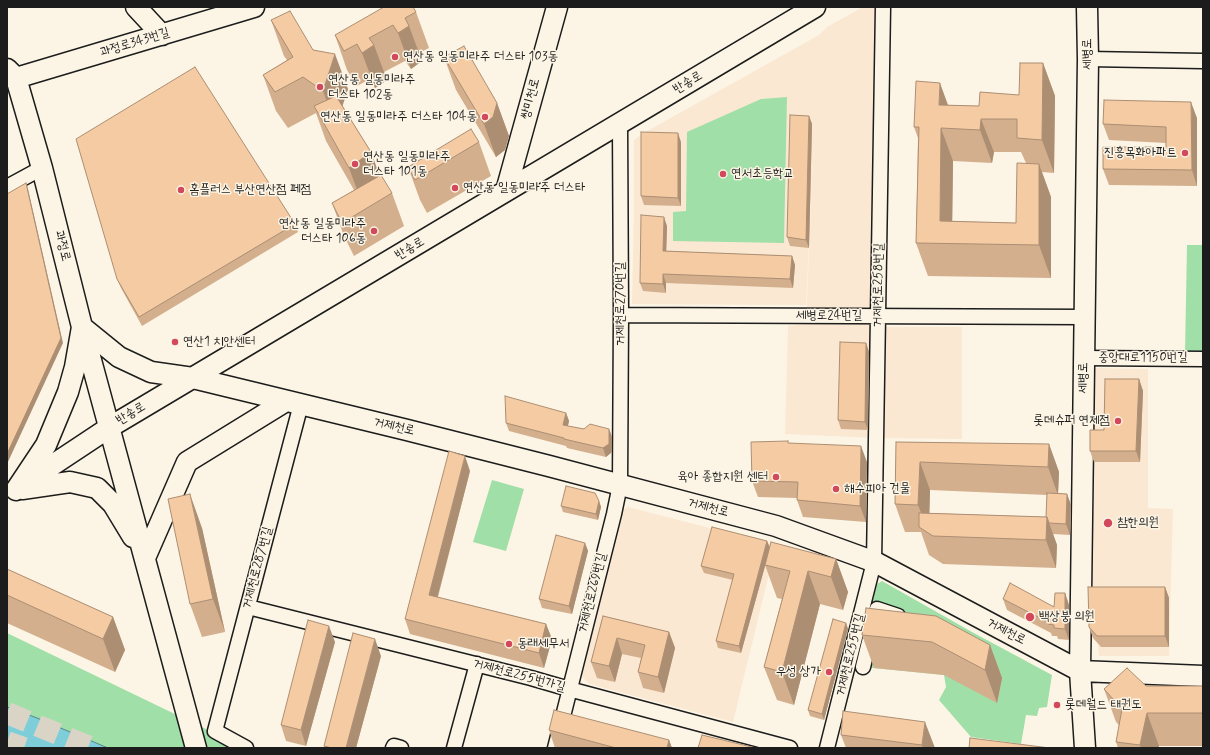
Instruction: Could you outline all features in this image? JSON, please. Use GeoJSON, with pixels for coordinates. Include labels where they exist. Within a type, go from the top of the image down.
{"type":"FeatureCollection","features":[{"type":"Feature","properties":{"kind":"main road"},"geometry":{"type":"LineString","coordinates":[[136,7],[162,35]]}},
{"type":"Feature","properties":{"kind":"main road","name":"과정로343번길"},"geometry":{"type":"LineString","coordinates":[[12,80],[254,7]]}},
{"type":"Feature","properties":{"kind":"main road","name":"쌍미천로"},"geometry":{"type":"LineString","coordinates":[[506,191],[556,7]]}},
{"type":"Feature","properties":{"kind":"main road","name":"반송로"},"geometry":{"type":"LineString","coordinates":[[11,492],[110,427],[816,7]]}},
{"type":"Feature","properties":{"kind":"main road","name":"세병로"},"geometry":{"type":"LineString","coordinates":[[1084,748],[1080,671],[1088,59],[1087,7]]}},
{"type":"Feature","properties":{"kind":"main road","name":"과정로"},"geometry":{"type":"LineString","coordinates":[[12,80],[42,168],[82,327],[196,748]]}},
{"type":"Feature","properties":{"kind":"main road"},"geometry":{"type":"LineString","coordinates":[[11,492],[46,445],[68,392],[75,367],[82,327]]}},
{"type":"Feature","properties":{"kind":"main road","name":"거제천로"},"geometry":{"type":"LineString","coordinates":[[82,327],[119,357],[151,372],[193,378],[293,402],[620,484],[776,526],[874,562],[1080,671],[1203,676]]}},
{"type":"Feature","properties":{"kind":"main road"},"geometry":{"type":"LineString","coordinates":[[145,558],[187,462],[293,402]]}},
{"type":"Feature","properties":{"kind":"main road"},"geometry":{"type":"LineString","coordinates":[[11,492],[70,482],[97,488],[113,504],[145,558]]}},
{"type":"Feature","properties":{"kind":"street","name":"거제천로258번길"},"geometry":{"type":"LineString","coordinates":[[874,562],[883,7]]}},
{"type":"Feature","properties":{"kind":"street"},"geometry":{"type":"LineString","coordinates":[[1088,59],[1203,61]]}},
{"type":"Feature","properties":{"kind":"street","name":"거제천로270번길"},"geometry":{"type":"LineString","coordinates":[[620,123],[620,484]]}},
{"type":"Feature","properties":{"kind":"street"},"geometry":{"type":"LineString","coordinates":[[7,187],[42,168]]}},
{"type":"Feature","properties":{"kind":"street","name":"세병로24번길"},"geometry":{"type":"LineString","coordinates":[[621,315],[1084,317]]}},
{"type":"Feature","properties":{"kind":"street","name":"중앙대로1150번길"},"geometry":{"type":"LineString","coordinates":[[1084,358],[1203,359]]}},
{"type":"Feature","properties":{"kind":"street","name":"거제천로287번길"},"geometry":{"type":"LineString","coordinates":[[246,748],[215,731],[248,607],[293,402]]}},
{"type":"Feature","properties":{"kind":"street","name":"거제천로269번길"},"geometry":{"type":"LineString","coordinates":[[555,748],[614,514],[620,484]]}},
{"type":"Feature","properties":{"kind":"street","name":"거제천로255번길"},"geometry":{"type":"LineString","coordinates":[[827,748],[874,562]]}},
{"type":"Feature","properties":{"kind":"street","name":"거제천로255번가길"},"geometry":{"type":"LineString","coordinates":[[248,607],[532,678],[790,748]]}},
{"type":"Feature","properties":{"kind":"street"},"geometry":{"type":"LineString","coordinates":[[863,667],[877,609],[907,618]]}},
{"type":"Feature","properties":{"kind":"street"},"geometry":{"type":"LineString","coordinates":[[454,748],[477,664]]}},
{"type":"Feature","properties":{"kind":"street"},"geometry":{"type":"LineString","coordinates":[[393,748],[394,746],[401,748]]}},
{"type":"Feature","properties":{"kind":"shaded area"},"geometry":{"type":"Polygon","coordinates":[[[863,7],[878,7],[876,327],[962,327],[962,439],[876,438],[785,434],[788,326],[806,324],[814,135],[806,305],[632,304],[634,140],[642,134],[819,35],[827,27],[863,7]]]}},
{"type":"Feature","properties":{"kind":"shaded area"},"geometry":{"type":"Polygon","coordinates":[[[1091,368],[1148,369],[1148,508],[1173,509],[1169,656],[1099,656],[1090,556],[1091,368]]]}},
{"type":"Feature","properties":{"kind":"shaded area"},"geometry":{"type":"Polygon","coordinates":[[[628,507],[776,545],[733,722],[589,684],[581,675],[621,511],[628,507]]]}},
{"type":"Feature","properties":{"kind":"green space"},"geometry":{"type":"Polygon","coordinates":[[[787,97],[784,243],[673,241],[673,212],[686,211],[687,132],[761,99],[787,97]]]}},
{"type":"Feature","properties":{"kind":"green space"},"geometry":{"type":"Polygon","coordinates":[[[1187,245],[1203,245],[1203,353],[1185,353],[1187,245]]]}},
{"type":"Feature","properties":{"kind":"green space"},"geometry":{"type":"Polygon","coordinates":[[[492,480],[524,489],[506,551],[473,542],[492,480]]]}},
{"type":"Feature","properties":{"kind":"green space"},"geometry":{"type":"Polygon","coordinates":[[[882,581],[1052,675],[1047,707],[1039,708],[1037,716],[1026,715],[1021,744],[971,737],[939,700],[946,687],[944,675],[863,667],[856,663],[877,584],[882,581]]]}},
{"type":"Feature","properties":{"kind":"green space"},"geometry":{"type":"Polygon","coordinates":[[[7,633],[208,730],[240,748],[7,748],[7,633]]]}},
{"type":"Feature","properties":{"kind":"water"},"geometry":{"type":"Polygon","coordinates":[[[7,707],[37,718],[108,748],[7,748],[7,707]]]}},
{"type":"Feature","properties":{"kind":"building"},"geometry":{"type":"Polygon","coordinates":[[[384,7],[413,7],[416,12],[405,18],[409,26],[398,33],[393,25],[369,38],[374,45],[362,53],[357,44],[344,51],[335,35],[384,7]]]}},
{"type":"Feature","properties":{"kind":"building"},"geometry":{"type":"Polygon","coordinates":[[[290,11],[313,50],[335,54],[323,91],[303,77],[275,92],[263,75],[293,57],[271,20],[290,11]]]}},
{"type":"Feature","properties":{"kind":"building"},"geometry":{"type":"Polygon","coordinates":[[[464,46],[497,103],[493,117],[484,124],[444,57],[464,46]]]}},
{"type":"Feature","properties":{"kind":"building"},"geometry":{"type":"Polygon","coordinates":[[[1020,63],[1043,63],[1042,140],[1017,138],[1017,119],[981,119],[980,130],[941,128],[940,221],[1016,223],[1017,163],[1039,164],[1039,245],[916,243],[919,127],[914,127],[916,81],[940,83],[939,105],[979,106],[980,92],[1019,95],[1020,63]]]}},
{"type":"Feature","properties":{"kind":"building","name":"홈플러스 부산연산점 페점"},"geometry":{"type":"Polygon","coordinates":[[[195,67],[295,224],[139,317],[117,279],[76,139],[195,67]]]}},
{"type":"Feature","properties":{"kind":"building"},"geometry":{"type":"Polygon","coordinates":[[[336,96],[371,152],[349,168],[314,106],[336,96]]]}},
{"type":"Feature","properties":{"kind":"building"},"geometry":{"type":"Polygon","coordinates":[[[1104,100],[1191,102],[1192,170],[1103,169],[1103,147],[1166,147],[1166,127],[1103,124],[1104,100]]]}},
{"type":"Feature","properties":{"kind":"building"},"geometry":{"type":"Polygon","coordinates":[[[790,115],[809,116],[806,240],[787,237],[790,115]]]}},
{"type":"Feature","properties":{"kind":"building"},"geometry":{"type":"Polygon","coordinates":[[[471,129],[479,142],[415,180],[408,167],[471,129]]]}},
{"type":"Feature","properties":{"kind":"building"},"geometry":{"type":"Polygon","coordinates":[[[641,132],[678,133],[678,198],[641,196],[641,132]]]}},
{"type":"Feature","properties":{"kind":"building"},"geometry":{"type":"Polygon","coordinates":[[[381,175],[392,193],[342,223],[332,203],[381,175]]]}},
{"type":"Feature","properties":{"kind":"building"},"geometry":{"type":"Polygon","coordinates":[[[26,183],[61,338],[7,454],[7,194],[26,183]]]}},
{"type":"Feature","properties":{"kind":"building"},"geometry":{"type":"Polygon","coordinates":[[[641,215],[664,217],[663,251],[792,256],[790,279],[663,274],[663,284],[640,283],[641,215]]]}},
{"type":"Feature","properties":{"kind":"building"},"geometry":{"type":"Polygon","coordinates":[[[840,342],[866,343],[865,422],[838,420],[840,342]]]}},
{"type":"Feature","properties":{"kind":"building"},"geometry":{"type":"Polygon","coordinates":[[[1105,379],[1139,379],[1136,451],[1090,451],[1090,430],[1104,430],[1105,379]]]}},
{"type":"Feature","properties":{"kind":"building"},"geometry":{"type":"Polygon","coordinates":[[[505,396],[566,413],[563,425],[584,429],[590,424],[609,429],[609,444],[603,448],[506,423],[505,396]]]}},
{"type":"Feature","properties":{"kind":"building"},"geometry":{"type":"Polygon","coordinates":[[[788,441],[788,443],[861,446],[860,506],[797,500],[798,482],[752,481],[751,442],[788,441]]]}},
{"type":"Feature","properties":{"kind":"building"},"geometry":{"type":"Polygon","coordinates":[[[896,442],[1049,444],[1048,467],[920,462],[918,505],[895,504],[896,442]]]}},
{"type":"Feature","properties":{"kind":"building"},"geometry":{"type":"Polygon","coordinates":[[[449,451],[465,456],[429,595],[546,624],[539,653],[405,619],[449,451]]]}},
{"type":"Feature","properties":{"kind":"building"},"geometry":{"type":"Polygon","coordinates":[[[566,486],[595,493],[599,501],[596,514],[561,506],[566,486]]]}},
{"type":"Feature","properties":{"kind":"building"},"geometry":{"type":"Polygon","coordinates":[[[1047,493],[1067,494],[1066,524],[1049,523],[1046,517],[1047,493]]]}},
{"type":"Feature","properties":{"kind":"building"},"geometry":{"type":"Polygon","coordinates":[[[190,494],[213,599],[190,604],[168,499],[190,494]]]}},
{"type":"Feature","properties":{"kind":"building"},"geometry":{"type":"Polygon","coordinates":[[[919,513],[1047,517],[1046,540],[933,536],[919,527],[919,513]]]}},
{"type":"Feature","properties":{"kind":"building"},"geometry":{"type":"Polygon","coordinates":[[[712,527],[767,541],[739,646],[716,641],[734,574],[701,566],[712,527]]]}},
{"type":"Feature","properties":{"kind":"building"},"geometry":{"type":"Polygon","coordinates":[[[556,535],[585,543],[569,606],[539,599],[556,535]]]}},
{"type":"Feature","properties":{"kind":"building"},"geometry":{"type":"Polygon","coordinates":[[[771,542],[836,559],[831,577],[808,571],[782,672],[764,667],[790,571],[765,565],[771,542]]]}},
{"type":"Feature","properties":{"kind":"building"},"geometry":{"type":"Polygon","coordinates":[[[7,569],[113,617],[103,639],[7,595],[7,569]]]}},
{"type":"Feature","properties":{"kind":"building"},"geometry":{"type":"Polygon","coordinates":[[[1010,583],[1054,607],[1055,593],[1065,593],[1065,629],[1054,628],[1054,625],[1048,624],[1048,622],[1003,599],[1010,583]]]}},
{"type":"Feature","properties":{"kind":"building"},"geometry":{"type":"Polygon","coordinates":[[[1088,587],[1165,587],[1165,636],[1097,636],[1089,627],[1088,587]]]}},
{"type":"Feature","properties":{"kind":"building"},"geometry":{"type":"Polygon","coordinates":[[[866,608],[936,616],[990,645],[985,670],[932,642],[862,635],[866,608]]]}},
{"type":"Feature","properties":{"kind":"building"},"geometry":{"type":"Polygon","coordinates":[[[603,616],[669,632],[658,677],[638,672],[645,645],[617,638],[609,666],[591,662],[603,616]]]}},
{"type":"Feature","properties":{"kind":"building","name":"우성 상가"},"geometry":{"type":"Polygon","coordinates":[[[833,619],[846,623],[822,714],[808,710],[833,619]]]}},
{"type":"Feature","properties":{"kind":"building"},"geometry":{"type":"Polygon","coordinates":[[[308,620],[329,626],[301,730],[281,725],[308,620]]]}},
{"type":"Feature","properties":{"kind":"building"},"geometry":{"type":"Polygon","coordinates":[[[353,633],[375,639],[346,748],[332,748],[324,746],[353,633]]]}},
{"type":"Feature","properties":{"kind":"building"},"geometry":{"type":"Polygon","coordinates":[[[1127,668],[1146,686],[1203,686],[1203,713],[1147,713],[1140,745],[1116,742],[1122,709],[1104,689],[1127,668]]]}},
{"type":"Feature","properties":{"kind":"building"},"geometry":{"type":"Polygon","coordinates":[[[554,710],[669,740],[667,748],[616,748],[549,730],[554,710]]]}},
{"type":"Feature","properties":{"kind":"building"},"geometry":{"type":"Polygon","coordinates":[[[843,711],[925,722],[922,745],[841,735],[843,711]]]}},
{"type":"Feature","properties":{"kind":"building"},"geometry":{"type":"Polygon","coordinates":[[[702,735],[756,748],[698,748],[702,735]]]}},
{"type":"Feature","properties":{"kind":"building"},"geometry":{"type":"Polygon","coordinates":[[[970,738],[1050,748],[969,748],[970,738]]]}},
{"type":"Feature","properties":{"kind":"tunnel"},"geometry":{"type":"LineString","coordinates":[[7,713],[92,748]]}},
{"type":"Feature","properties":{"kind":"tunnel"},"geometry":{"type":"LineString","coordinates":[[7,742],[24,748]]}},
{"type":"Feature","properties":{"kind":"place","name":"연산동 일동미라주 더스타 103동"},"geometry":{"type":"Point","coordinates":[395,57]}},
{"type":"Feature","properties":{"kind":"place","name":"연산동 일동미라주 더스타 102동"},"geometry":{"type":"Point","coordinates":[320,87]}},
{"type":"Feature","properties":{"kind":"place","name":"연산동 일동미라주 더스타 104동"},"geometry":{"type":"Point","coordinates":[485,117]}},
{"type":"Feature","properties":{"kind":"place","name":"진흥목화아파트"},"geometry":{"type":"Point","coordinates":[1185,153]}},
{"type":"Feature","properties":{"kind":"place","name":"연산동 일동미라주 더스타 101동"},"geometry":{"type":"Point","coordinates":[355,164]}},
{"type":"Feature","properties":{"kind":"place","name":"연서초등학교"},"geometry":{"type":"Point","coordinates":[723,174]}},
{"type":"Feature","properties":{"kind":"place","name":"연산동 일동미라주 더스타"},"geometry":{"type":"Point","coordinates":[455,188]}},
{"type":"Feature","properties":{"kind":"place","name":"홈플러스 부산연산점 페점"},"geometry":{"type":"Point","coordinates":[181,190]}},
{"type":"Feature","properties":{"kind":"place","name":"연산동 일동미라주 더스타 106동"},"geometry":{"type":"Point","coordinates":[374,231]}},
{"type":"Feature","properties":{"kind":"place","name":"연산1 치안센터"},"geometry":{"type":"Point","coordinates":[175,342]}},
{"type":"Feature","properties":{"kind":"place","name":"롯데슈퍼 연제점"},"geometry":{"type":"Point","coordinates":[1118,421]}},
{"type":"Feature","properties":{"kind":"place","name":"육아 종합지원 센터"},"geometry":{"type":"Point","coordinates":[776,477]}},
{"type":"Feature","properties":{"kind":"place","name":"해수피아 건물"},"geometry":{"type":"Point","coordinates":[836,489]}},
{"type":"Feature","properties":{"kind":"place","name":"참한의원"},"geometry":{"type":"Point","coordinates":[1108,523]}},
{"type":"Feature","properties":{"kind":"place","name":"백상붕 의원"},"geometry":{"type":"Point","coordinates":[1030,617]}},
{"type":"Feature","properties":{"kind":"place","name":"동래세무서"},"geometry":{"type":"Point","coordinates":[509,644]}},
{"type":"Feature","properties":{"kind":"place","name":"우성 상가"},"geometry":{"type":"Point","coordinates":[829,672]}},
{"type":"Feature","properties":{"kind":"place","name":"롯데월드 태권도"},"geometry":{"type":"Point","coordinates":[1057,705]}}]}
